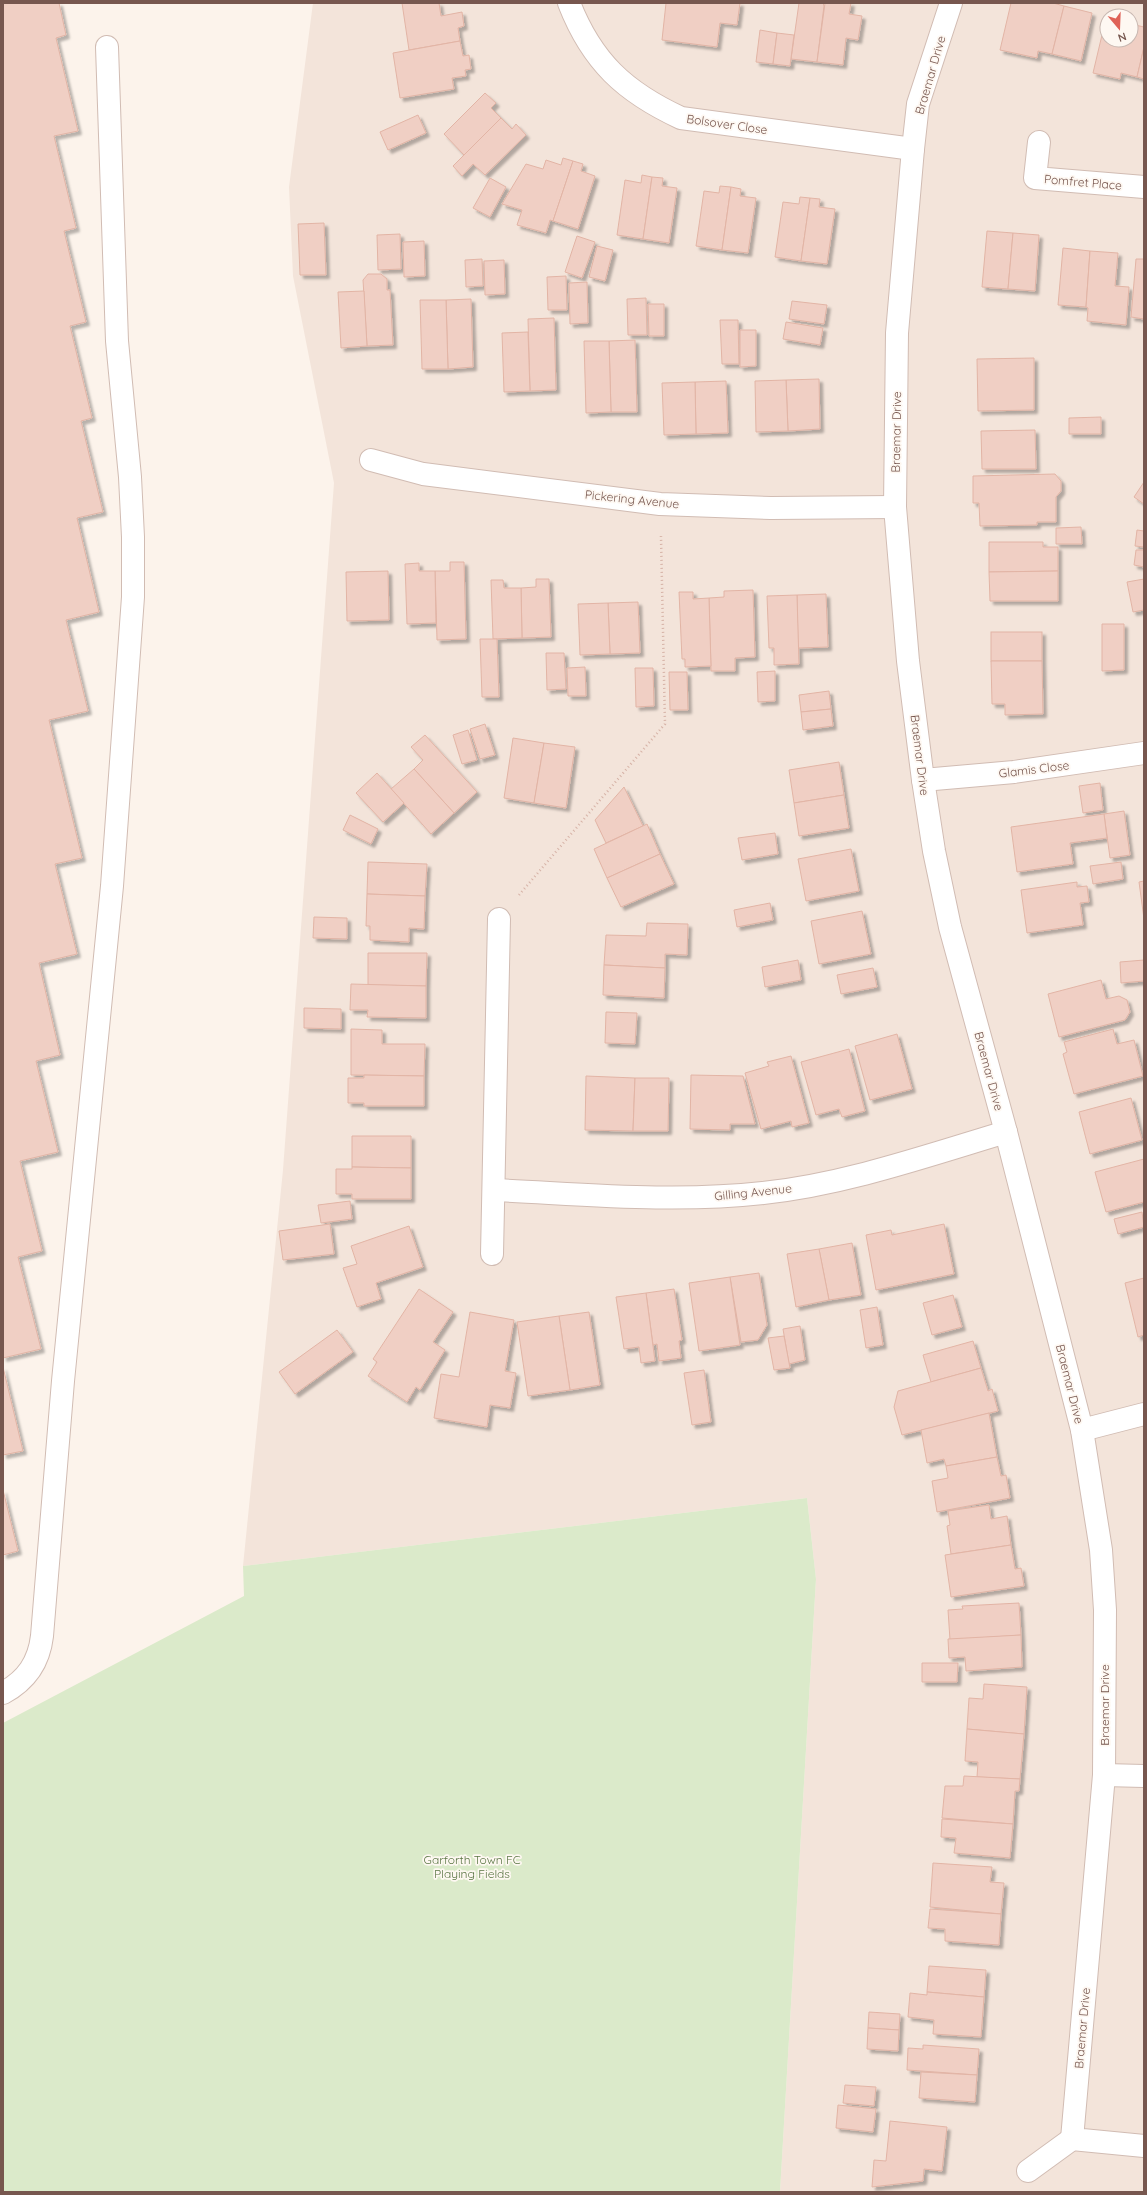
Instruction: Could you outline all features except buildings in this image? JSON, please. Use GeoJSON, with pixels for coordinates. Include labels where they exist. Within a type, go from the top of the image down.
{"type":"FeatureCollection","features":[{"type":"Feature","properties":{"kind":"street","name":"Bolsover Close"},"geometry":{"type":"LineString","coordinates":[[569,3],[586,40],[602,62],[624,85],[652,104],[681,118],[913,149]]}},
{"type":"Feature","properties":{"kind":"street","name":"Braemar Drive"},"geometry":{"type":"LineString","coordinates":[[951,3],[918,104],[897,333],[895,507],[908,661],[922,780],[934,851],[950,927],[1006,1132],[1082,1430],[1101,1550],[1105,1610],[1104,1775],[1072,2139]]}},
{"type":"Feature","properties":{"kind":"street"},"geometry":{"type":"LineString","coordinates":[[3,1693],[21,1681],[33,1668],[40,1652],[42,1636],[63,1381],[112,886],[132,597],[133,537],[130,477],[117,341],[106,47]]}},
{"type":"Feature","properties":{"kind":"street","name":"Pomfret Place"},"geometry":{"type":"LineString","coordinates":[[1038,142],[1035,178],[1144,187]]}},
{"type":"Feature","properties":{"kind":"street","name":"Pickering Avenue"},"geometry":{"type":"LineString","coordinates":[[371,460],[424,474],[660,504],[771,508],[895,507]]}},
{"type":"Feature","properties":{"kind":"street","name":"Glamis Close"},"geometry":{"type":"LineString","coordinates":[[922,780],[1014,772],[1144,753]]}},
{"type":"Feature","properties":{"kind":"street"},"geometry":{"type":"LineString","coordinates":[[492,1254],[499,919]]}},
{"type":"Feature","properties":{"kind":"street","name":"Gilling Avenue"},"geometry":{"type":"LineString","coordinates":[[494,1190],[664,1198],[763,1193],[860,1175],[1006,1132]]}},
{"type":"Feature","properties":{"kind":"street"},"geometry":{"type":"LineString","coordinates":[[1082,1430],[1144,1414]]}},
{"type":"Feature","properties":{"kind":"street"},"geometry":{"type":"LineString","coordinates":[[1104,1775],[1144,1776]]}},
{"type":"Feature","properties":{"kind":"street"},"geometry":{"type":"LineString","coordinates":[[1028,2171],[1072,2139],[1144,2146]]}},
{"type":"Feature","properties":{"kind":"path"},"geometry":{"type":"LineString","coordinates":[[499,919],[665,724],[660,504]]}},
{"type":"Feature","properties":{"kind":"shaded area"},"geometry":{"type":"Polygon","coordinates":[[[313,3],[1144,3],[1144,2192],[780,2192],[816,1579],[807,1498],[243,1566],[283,1170],[334,483],[293,276],[289,187],[313,3]]]}},
{"type":"Feature","properties":{"kind":"green space","name":"Garforth Town FC Playing Fields"},"geometry":{"type":"Polygon","coordinates":[[[807,1498],[816,1579],[780,2192],[3,2192],[3,1723],[244,1596],[243,1566],[807,1498]]]}}]}
